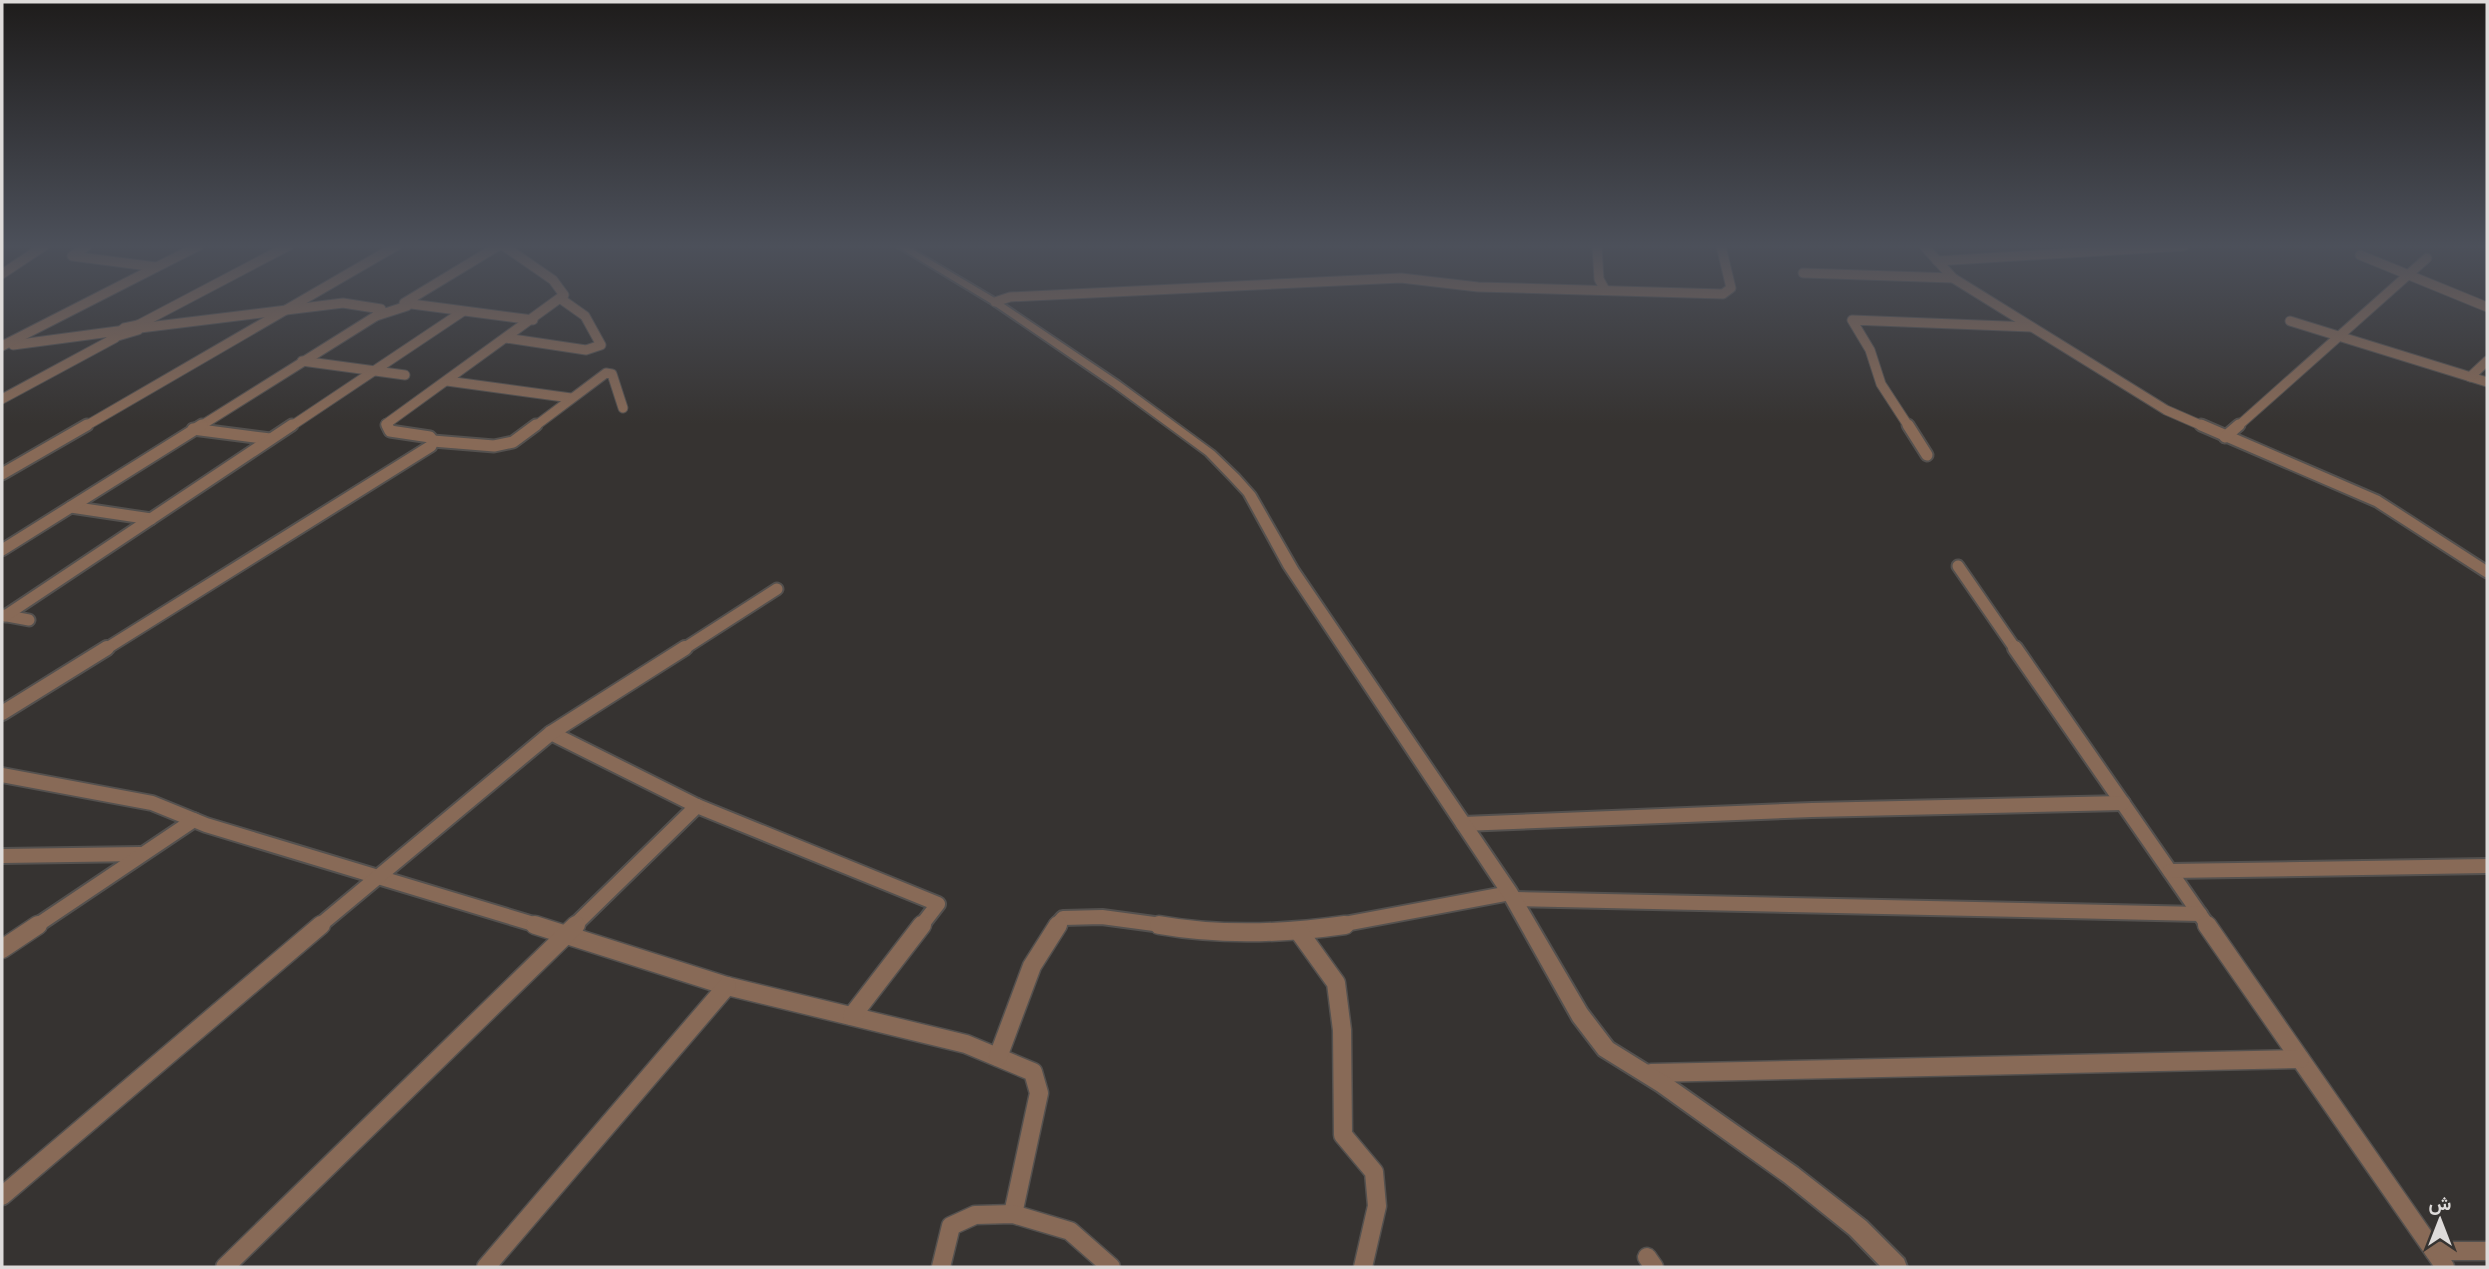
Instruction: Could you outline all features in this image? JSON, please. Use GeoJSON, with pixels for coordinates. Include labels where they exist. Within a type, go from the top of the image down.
{"type":"FeatureCollection","features":[{"type":"Feature","properties":{"kind":"street"},"geometry":{"type":"LineString","coordinates":[[81,305],[2,346],[116,335]]}},
{"type":"Feature","properties":{"kind":"street"},"geometry":{"type":"LineString","coordinates":[[2,399],[116,335],[139,327],[179,305]]}},
{"type":"Feature","properties":{"kind":"street"},"geometry":{"type":"LineString","coordinates":[[2,474],[292,305]]}},
{"type":"Feature","properties":{"kind":"street"},"geometry":{"type":"LineString","coordinates":[[139,327],[324,305]]}},
{"type":"Feature","properties":{"kind":"street"},"geometry":{"type":"LineString","coordinates":[[357,305],[381,309],[376,316]]}},
{"type":"Feature","properties":{"kind":"street"},"geometry":{"type":"LineString","coordinates":[[553,305],[390,419],[386,426],[390,431],[427,436],[433,442],[507,444],[518,440],[600,375],[610,373],[622,408]]}},
{"type":"Feature","properties":{"kind":"street"},"geometry":{"type":"LineString","coordinates":[[506,338],[583,349],[601,345],[585,316],[570,305]]}},
{"type":"Feature","properties":{"kind":"street"},"geometry":{"type":"LineString","coordinates":[[1000,305],[1133,396],[1210,453],[1249,493],[1291,568],[1512,896],[1580,1015],[1606,1049],[1664,1085],[1791,1175],[1858,1227],[1896,1267]]}},
{"type":"Feature","properties":{"kind":"street"},"geometry":{"type":"LineString","coordinates":[[1997,305],[2166,410],[2377,500],[2487,572]]}},
{"type":"Feature","properties":{"kind":"street"},"geometry":{"type":"LineString","coordinates":[[2225,437],[2373,305]]}},
{"type":"Feature","properties":{"kind":"street"},"geometry":{"type":"LineString","coordinates":[[2,550],[376,316],[407,306],[533,320]]}},
{"type":"Feature","properties":{"kind":"street"},"geometry":{"type":"LineString","coordinates":[[3,616],[462,312]]}},
{"type":"Feature","properties":{"kind":"street"},"geometry":{"type":"LineString","coordinates":[[1927,455],[1881,384],[1870,350],[1852,320],[2032,327]]}},
{"type":"Feature","properties":{"kind":"street"},"geometry":{"type":"LineString","coordinates":[[2290,321],[2487,382]]}},
{"type":"Feature","properties":{"kind":"street"},"geometry":{"type":"LineString","coordinates":[[302,361],[405,375]]}},
{"type":"Feature","properties":{"kind":"street"},"geometry":{"type":"LineString","coordinates":[[2470,377],[2487,361]]}},
{"type":"Feature","properties":{"kind":"street"},"geometry":{"type":"LineString","coordinates":[[447,381],[571,398]]}},
{"type":"Feature","properties":{"kind":"street"},"geometry":{"type":"LineString","coordinates":[[193,429],[270,439]]}},
{"type":"Feature","properties":{"kind":"street"},"geometry":{"type":"LineString","coordinates":[[2,713],[429,448],[433,442]]}},
{"type":"Feature","properties":{"kind":"street"},"geometry":{"type":"LineString","coordinates":[[71,507],[151,519]]}},
{"type":"Feature","properties":{"kind":"street"},"geometry":{"type":"LineString","coordinates":[[1958,566],[2445,1267]]}},
{"type":"Feature","properties":{"kind":"street"},"geometry":{"type":"LineString","coordinates":[[2,1196],[379,875],[551,733],[777,589]]}},
{"type":"Feature","properties":{"kind":"street"},"geometry":{"type":"LineString","coordinates":[[3,616],[29,620]]}},
{"type":"Feature","properties":{"kind":"street"},"geometry":{"type":"LineString","coordinates":[[551,733],[697,806],[938,904],[852,1016]]}},
{"type":"Feature","properties":{"kind":"street"},"geometry":{"type":"LineString","coordinates":[[2,775],[152,803],[194,820],[379,875],[727,986],[967,1044],[1034,1072],[1039,1093],[1013,1214]]}},
{"type":"Feature","properties":{"kind":"street"},"geometry":{"type":"LineString","coordinates":[[1463,824],[1812,810],[2123,803]]}},
{"type":"Feature","properties":{"kind":"street"},"geometry":{"type":"LineString","coordinates":[[225,1267],[697,806]]}},
{"type":"Feature","properties":{"kind":"street"},"geometry":{"type":"LineString","coordinates":[[2,948],[194,820]]}},
{"type":"Feature","properties":{"kind":"street"},"geometry":{"type":"LineString","coordinates":[[2,856],[143,854]]}},
{"type":"Feature","properties":{"kind":"street"},"geometry":{"type":"LineString","coordinates":[[2170,871],[2487,866]]}},
{"type":"Feature","properties":{"kind":"street"},"geometry":{"type":"LineString","coordinates":[[998,1057],[1036,957],[1049,934],[1063,918],[1093,916],[1220,933],[1300,933],[1512,896],[2200,914]]}},
{"type":"Feature","properties":{"kind":"street"},"geometry":{"type":"LineString","coordinates":[[1300,933],[1336,984],[1342,1030],[1343,1135],[1374,1172],[1377,1206],[1363,1267]]}},
{"type":"Feature","properties":{"kind":"street"},"geometry":{"type":"LineString","coordinates":[[486,1267],[727,986]]}},
{"type":"Feature","properties":{"kind":"street"},"geometry":{"type":"LineString","coordinates":[[1606,1049],[1656,1076],[2301,1059]]}},
{"type":"Feature","properties":{"kind":"street"},"geometry":{"type":"LineString","coordinates":[[941,1267],[951,1226],[975,1215],[1013,1214],[1070,1231],[1111,1267]]}},
{"type":"Feature","properties":{"kind":"street"},"geometry":{"type":"LineString","coordinates":[[2434,1251],[2487,1251]]}}]}
